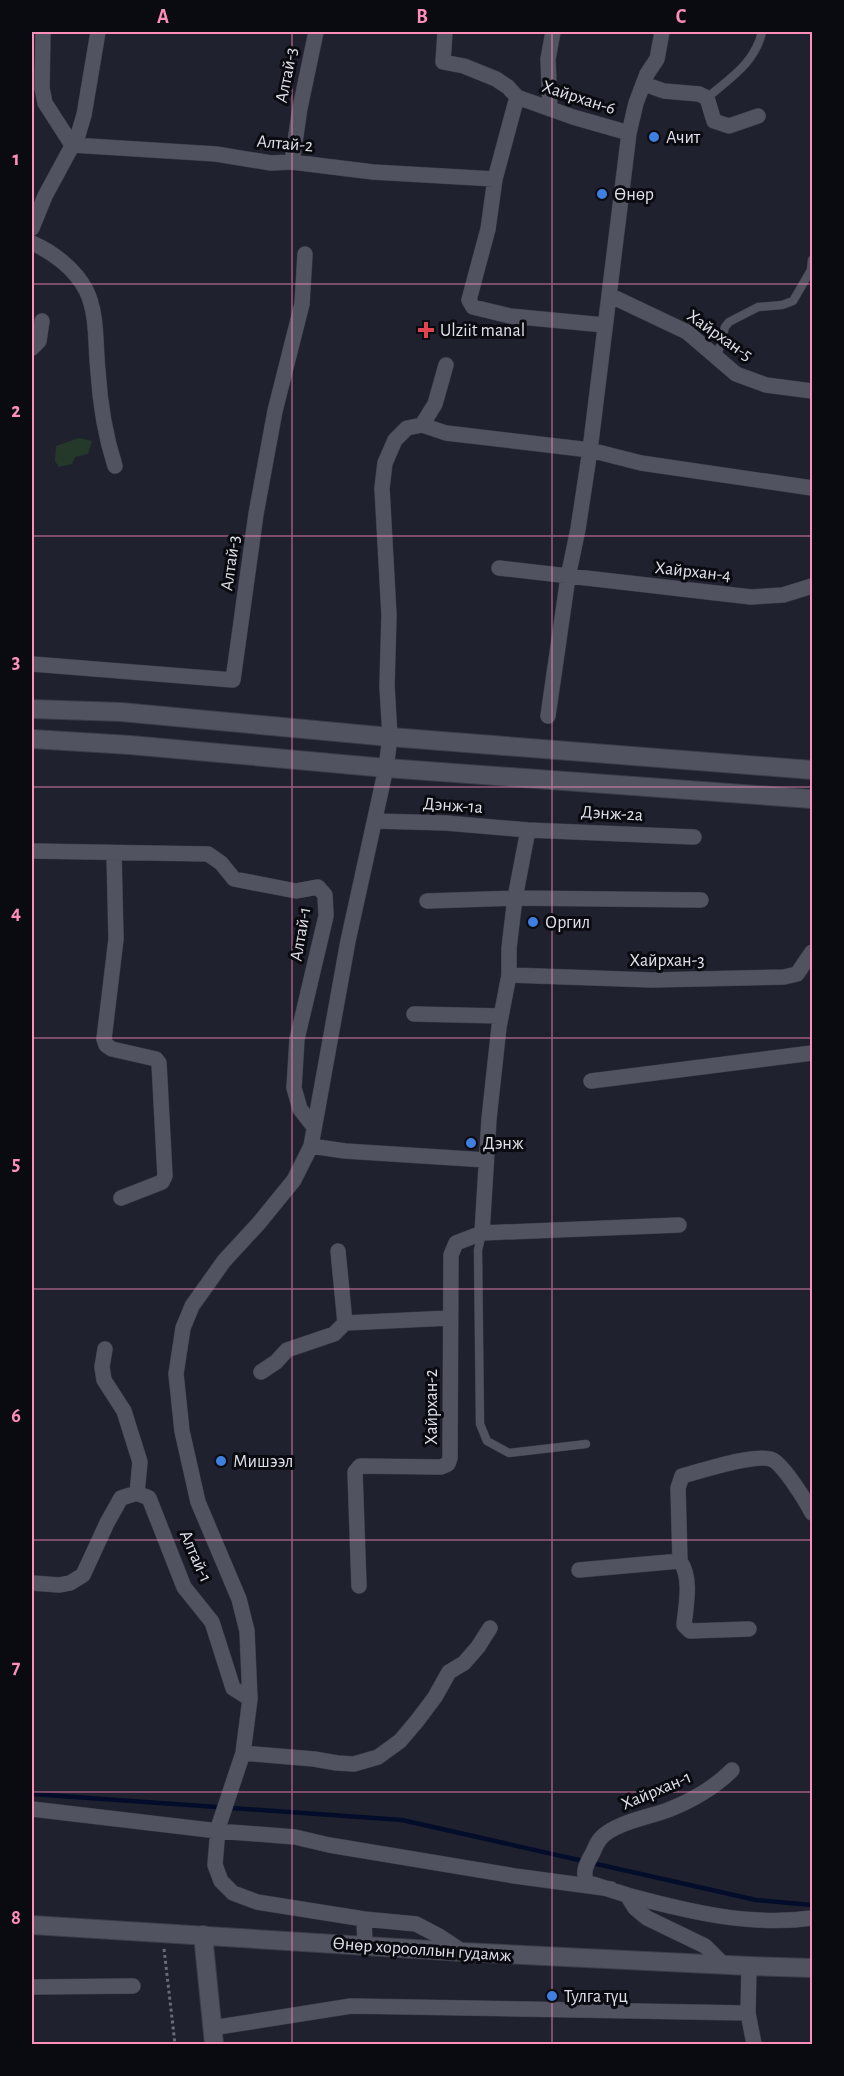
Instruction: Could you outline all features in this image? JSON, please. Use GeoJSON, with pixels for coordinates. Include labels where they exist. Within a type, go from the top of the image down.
{"type":"FeatureCollection","features":[{"type":"Feature","properties":{"kind":"main road"},"geometry":{"type":"LineString","coordinates":[[32,709],[121,712],[390,737],[813,770]]}},
{"type":"Feature","properties":{"kind":"main road"},"geometry":{"type":"LineString","coordinates":[[32,739],[813,799]]}},
{"type":"Feature","properties":{"kind":"main road","name":"Өнөр хорооллын гудамж"},"geometry":{"type":"LineString","coordinates":[[32,1925],[463,1952],[813,1968]]}},
{"type":"Feature","properties":{"kind":"main road"},"geometry":{"type":"LineString","coordinates":[[203,1935],[213,2036]]}},
{"type":"Feature","properties":{"kind":"street"},"geometry":{"type":"LineString","coordinates":[[43,32],[42,88],[38,98],[72,146]]}},
{"type":"Feature","properties":{"kind":"street"},"geometry":{"type":"LineString","coordinates":[[32,228],[45,196],[78,135],[84,115],[98,32]]}},
{"type":"Feature","properties":{"kind":"street","name":"Алтай-3"},"geometry":{"type":"LineString","coordinates":[[292,162],[300,108],[316,32]]}},
{"type":"Feature","properties":{"kind":"street"},"geometry":{"type":"LineString","coordinates":[[445,32],[443,62],[464,66],[496,78],[517,97],[495,179],[488,229],[469,300],[473,307],[510,316],[604,325]]}},
{"type":"Feature","properties":{"kind":"street"},"geometry":{"type":"LineString","coordinates":[[550,109],[548,59],[553,32]]}},
{"type":"Feature","properties":{"kind":"street"},"geometry":{"type":"LineString","coordinates":[[548,716],[568,577],[590,450],[629,133],[636,103],[657,59],[662,32]]}},
{"type":"Feature","properties":{"kind":"street"},"geometry":{"type":"LineString","coordinates":[[644,84],[664,91],[699,94],[707,98],[714,122],[729,126],[758,116]]}},
{"type":"Feature","properties":{"kind":"street","name":"Хайрхан-6"},"geometry":{"type":"LineString","coordinates":[[517,97],[629,133]]}},
{"type":"Feature","properties":{"kind":"street","name":"Алтай-2"},"geometry":{"type":"LineString","coordinates":[[72,146],[144,148],[216,154],[271,163],[292,162],[373,172],[495,179]]}},
{"type":"Feature","properties":{"kind":"street"},"geometry":{"type":"LineString","coordinates":[[32,243],[50,251],[70,270],[85,289],[93,308],[100,398],[106,437],[115,466]]}},
{"type":"Feature","properties":{"kind":"street","name":"Алтай-3"},"geometry":{"type":"LineString","coordinates":[[32,664],[233,680],[264,468],[275,411],[302,304],[305,254]]}},
{"type":"Feature","properties":{"kind":"street","name":"Хайрхан-5"},"geometry":{"type":"LineString","coordinates":[[609,296],[687,332],[736,374],[766,385],[813,391]]}},
{"type":"Feature","properties":{"kind":"street"},"geometry":{"type":"LineString","coordinates":[[32,348],[39,341],[42,321]]}},
{"type":"Feature","properties":{"kind":"street"},"geometry":{"type":"LineString","coordinates":[[422,425],[435,404],[446,366]]}},
{"type":"Feature","properties":{"kind":"street"},"geometry":{"type":"LineString","coordinates":[[463,1952],[416,1924],[364,1919],[257,1902],[233,1893],[221,1881],[215,1865],[218,1829],[243,1753],[250,1699],[247,1631],[238,1599],[198,1502],[182,1431],[176,1374],[183,1328],[192,1306],[224,1261],[294,1180],[310,1146],[348,941],[386,768],[390,737],[387,686],[389,615],[382,488],[385,463],[395,440],[407,428],[422,425],[446,433],[590,450],[641,463],[813,488]]}},
{"type":"Feature","properties":{"kind":"street","name":"Хайрхан-4"},"geometry":{"type":"LineString","coordinates":[[500,568],[751,597],[783,595],[813,586]]}},
{"type":"Feature","properties":{"kind":"street","name":"Дэнж-1а"},"geometry":{"type":"LineString","coordinates":[[375,821],[446,823],[528,830]]}},
{"type":"Feature","properties":{"kind":"street"},"geometry":{"type":"LineString","coordinates":[[482,1233],[486,1160],[501,1016],[509,975],[508,948],[528,830]]}},
{"type":"Feature","properties":{"kind":"street","name":"Дэнж-2а"},"geometry":{"type":"LineString","coordinates":[[528,830],[694,837]]}},
{"type":"Feature","properties":{"kind":"street","name":"Алтай-1"},"geometry":{"type":"LineString","coordinates":[[32,851],[208,854],[221,863],[234,879],[296,891],[318,887],[325,895],[326,916],[297,1039],[294,1088],[300,1109],[314,1127]]}},
{"type":"Feature","properties":{"kind":"street"},"geometry":{"type":"LineString","coordinates":[[114,853],[116,939],[104,1039],[106,1045],[112,1048],[156,1059],[159,1063],[165,1176],[162,1182],[121,1197]]}},
{"type":"Feature","properties":{"kind":"street"},"geometry":{"type":"LineString","coordinates":[[427,901],[515,898],[701,900]]}},
{"type":"Feature","properties":{"kind":"street","name":"Хайрхан-3"},"geometry":{"type":"LineString","coordinates":[[509,975],[652,980],[784,977],[797,974],[813,952]]}},
{"type":"Feature","properties":{"kind":"street"},"geometry":{"type":"LineString","coordinates":[[414,1014],[501,1016]]}},
{"type":"Feature","properties":{"kind":"street"},"geometry":{"type":"LineString","coordinates":[[591,1081],[813,1053]]}},
{"type":"Feature","properties":{"kind":"street"},"geometry":{"type":"LineString","coordinates":[[310,1146],[345,1151],[486,1160]]}},
{"type":"Feature","properties":{"kind":"street","name":"Хайрхан-2"},"geometry":{"type":"LineString","coordinates":[[359,1586],[355,1473],[360,1466],[441,1467],[448,1464],[450,1458],[450,1255],[456,1243],[482,1233],[680,1225]]}},
{"type":"Feature","properties":{"kind":"street"},"geometry":{"type":"LineString","coordinates":[[338,1251],[345,1323]]}},
{"type":"Feature","properties":{"kind":"street"},"geometry":{"type":"LineString","coordinates":[[261,1372],[276,1362],[287,1350],[334,1334],[345,1323],[450,1318]]}},
{"type":"Feature","properties":{"kind":"street"},"geometry":{"type":"LineString","coordinates":[[32,1583],[59,1585],[70,1583],[83,1575],[107,1522],[121,1498],[137,1493],[140,1462],[124,1411],[104,1380],[102,1367],[105,1349]]}},
{"type":"Feature","properties":{"kind":"street"},"geometry":{"type":"LineString","coordinates":[[749,1629],[690,1631],[684,1624],[687,1579],[680,1561],[678,1488],[682,1476],[760,1457],[774,1460],[805,1498],[813,1513]]}},
{"type":"Feature","properties":{"kind":"street","name":"Алтай-1"},"geometry":{"type":"LineString","coordinates":[[137,1493],[148,1497],[184,1587],[212,1623],[233,1688],[250,1699]]}},
{"type":"Feature","properties":{"kind":"street"},"geometry":{"type":"LineString","coordinates":[[579,1570],[680,1561]]}},
{"type":"Feature","properties":{"kind":"street"},"geometry":{"type":"LineString","coordinates":[[243,1753],[354,1764],[378,1757],[400,1741],[435,1697],[449,1672],[464,1663],[490,1628]]}},
{"type":"Feature","properties":{"kind":"street","name":"Хайрхан-1"},"geometry":{"type":"LineString","coordinates":[[611,1889],[586,1882],[585,1868],[600,1839],[624,1825],[670,1809],[720,1782],[732,1770]]}},
{"type":"Feature","properties":{"kind":"street"},"geometry":{"type":"LineString","coordinates":[[32,1809],[295,1837],[329,1845],[515,1876],[611,1889],[696,1912],[766,1921],[813,1918]]}},
{"type":"Feature","properties":{"kind":"street"},"geometry":{"type":"LineString","coordinates":[[627,1895],[635,1908],[647,1918],[705,1947],[724,1965]]}},
{"type":"Feature","properties":{"kind":"street"},"geometry":{"type":"LineString","coordinates":[[364,1919],[365,1945]]}},
{"type":"Feature","properties":{"kind":"street"},"geometry":{"type":"LineString","coordinates":[[749,1966],[748,2013],[754,2044]]}},
{"type":"Feature","properties":{"kind":"street"},"geometry":{"type":"LineString","coordinates":[[32,1987],[133,1986]]}},
{"type":"Feature","properties":{"kind":"street"},"geometry":{"type":"LineString","coordinates":[[213,2036],[351,2006],[748,2013]]}},
{"type":"Feature","properties":{"kind":"lane"},"geometry":{"type":"LineString","coordinates":[[707,98],[752,58],[759,46],[762,32]]}},
{"type":"Feature","properties":{"kind":"lane"},"geometry":{"type":"LineString","coordinates":[[717,357],[725,327],[729,322],[758,307],[782,305],[793,301],[811,270],[813,260]]}},
{"type":"Feature","properties":{"kind":"lane"},"geometry":{"type":"LineString","coordinates":[[482,1233],[478,1250],[480,1424],[487,1441],[508,1453],[586,1444]]}},
{"type":"Feature","properties":{"kind":"path"},"geometry":{"type":"LineString","coordinates":[[164,1949],[175,2044]]}},
{"type":"Feature","properties":{"kind":"green space"},"geometry":{"type":"Polygon","coordinates":[[[79,438],[92,441],[88,454],[75,457],[72,464],[59,467],[55,461],[56,446],[79,438]]]}},
{"type":"Feature","properties":{"kind":"waterway"},"geometry":{"type":"LineString","coordinates":[[32,1794],[402,1820],[756,1900],[812,1905]]}},
{"type":"Feature","properties":{"kind":"place","name":"Ачит"},"geometry":{"type":"Point","coordinates":[654,137]}},
{"type":"Feature","properties":{"kind":"place","name":"Өнөр"},"geometry":{"type":"Point","coordinates":[602,194]}},
{"type":"Feature","properties":{"kind":"place","name":"Ulziit manal"},"geometry":{"type":"Point","coordinates":[426,330]}},
{"type":"Feature","properties":{"kind":"place","name":"Оргил"},"geometry":{"type":"Point","coordinates":[533,922]}},
{"type":"Feature","properties":{"kind":"place","name":"Дэнж"},"geometry":{"type":"Point","coordinates":[471,1143]}},
{"type":"Feature","properties":{"kind":"place","name":"Мишээл"},"geometry":{"type":"Point","coordinates":[221,1461]}},
{"type":"Feature","properties":{"kind":"place","name":"Тулга түц"},"geometry":{"type":"Point","coordinates":[552,1996]}}]}
